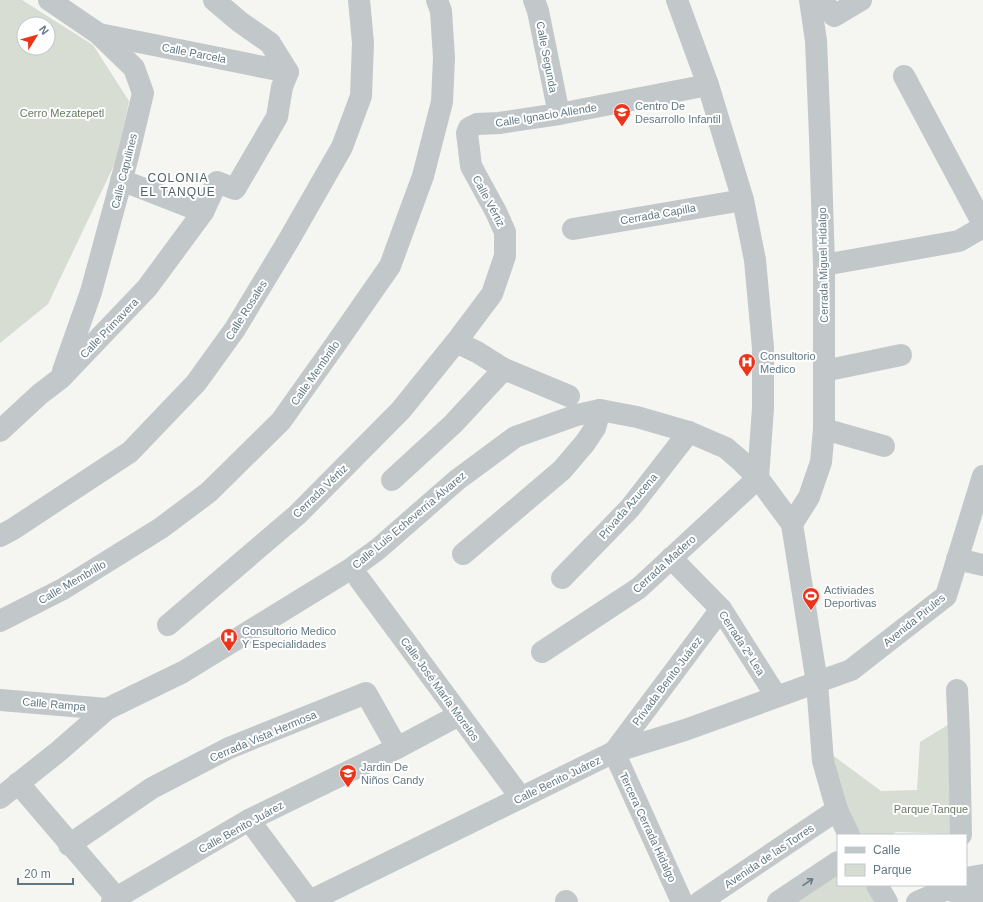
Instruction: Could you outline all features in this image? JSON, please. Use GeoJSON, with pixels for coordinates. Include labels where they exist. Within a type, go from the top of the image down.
{"type":"FeatureCollection","features":[{"type":"Feature","properties":{"kind":"street","name":"Calle Capulines"},"geometry":{"type":"LineString","coordinates":[[49,0],[99,34],[134,68],[143,93],[122,180],[91,292],[61,378]]}},
{"type":"Feature","properties":{"kind":"street"},"geometry":{"type":"LineString","coordinates":[[214,0],[240,22],[270,43],[288,72]]}},
{"type":"Feature","properties":{"kind":"street","name":"Calle Rosales"},"geometry":{"type":"LineString","coordinates":[[0,536],[130,452],[196,384],[235,329],[287,243],[342,147],[362,96],[363,43],[359,0]]}},
{"type":"Feature","properties":{"kind":"street","name":"Calle Membrillo"},"geometry":{"type":"LineString","coordinates":[[0,621],[63,589],[161,528],[209,492],[281,421],[335,345],[390,266],[423,176],[442,102],[444,58],[441,11],[437,0]]}},
{"type":"Feature","properties":{"kind":"street","name":"Calle Segunda"},"geometry":{"type":"LineString","coordinates":[[534,0],[538,11],[559,114]]}},
{"type":"Feature","properties":{"kind":"street"},"geometry":{"type":"LineString","coordinates":[[677,0],[708,85],[743,200],[755,260],[763,348],[763,408],[758,478]]}},
{"type":"Feature","properties":{"kind":"street","name":"Cerrada Miguel Hidalgo"},"geometry":{"type":"LineString","coordinates":[[792,524],[809,497],[821,462],[824,429],[824,265],[816,41],[810,0]]}},
{"type":"Feature","properties":{"kind":"street"},"geometry":{"type":"LineString","coordinates":[[822,0],[834,16],[861,0]]}},
{"type":"Feature","properties":{"kind":"street","name":"Calle Parcela"},"geometry":{"type":"LineString","coordinates":[[99,34],[288,72]]}},
{"type":"Feature","properties":{"kind":"street","name":"Calle Primavera"},"geometry":{"type":"LineString","coordinates":[[0,431],[40,394],[61,378],[147,288],[203,212],[217,182],[235,190],[277,117],[282,87],[288,72]]}},
{"type":"Feature","properties":{"kind":"street"},"geometry":{"type":"LineString","coordinates":[[824,265],[959,241],[983,226],[904,76]]}},
{"type":"Feature","properties":{"kind":"street","name":"Calle Ignacio Allende"},"geometry":{"type":"LineString","coordinates":[[471,166],[467,133],[469,128],[477,124],[499,123],[559,114],[708,85]]}},
{"type":"Feature","properties":{"kind":"street","name":"Calle Vértiz"},"geometry":{"type":"LineString","coordinates":[[456,342],[492,294],[505,256],[505,232],[471,166]]}},
{"type":"Feature","properties":{"kind":"street"},"geometry":{"type":"LineString","coordinates":[[122,180],[203,212]]}},
{"type":"Feature","properties":{"kind":"street","name":"Cerrada Capilla"},"geometry":{"type":"LineString","coordinates":[[573,229],[743,200]]}},
{"type":"Feature","properties":{"kind":"street"},"geometry":{"type":"LineString","coordinates":[[456,342],[477,352],[504,369],[569,396]]}},
{"type":"Feature","properties":{"kind":"street","name":"Cerrada Vértiz"},"geometry":{"type":"LineString","coordinates":[[168,625],[302,509],[401,410],[456,342]]}},
{"type":"Feature","properties":{"kind":"street"},"geometry":{"type":"LineString","coordinates":[[824,371],[901,355]]}},
{"type":"Feature","properties":{"kind":"street"},"geometry":{"type":"LineString","coordinates":[[392,480],[452,424],[504,369]]}},
{"type":"Feature","properties":{"kind":"street"},"geometry":{"type":"LineString","coordinates":[[463,554],[562,470],[586,442],[595,428],[600,410]]}},
{"type":"Feature","properties":{"kind":"street","name":"Calle Luis Echeverría Álvarez"},"geometry":{"type":"LineString","coordinates":[[0,798],[59,751],[107,709],[183,672],[352,568],[378,549],[457,480],[515,437],[571,417],[600,410],[637,417],[689,432],[726,448],[758,478],[792,524]]}},
{"type":"Feature","properties":{"kind":"street"},"geometry":{"type":"LineString","coordinates":[[824,429],[884,446]]}},
{"type":"Feature","properties":{"kind":"street","name":"Privada Azucena"},"geometry":{"type":"LineString","coordinates":[[562,578],[630,508],[689,432]]}},
{"type":"Feature","properties":{"kind":"street","name":"Avenida Pirules"},"geometry":{"type":"LineString","coordinates":[[817,683],[851,670],[946,596],[983,476]]}},
{"type":"Feature","properties":{"kind":"street","name":"Cerrada Madero"},"geometry":{"type":"LineString","coordinates":[[542,652],[639,588],[758,478]]}},
{"type":"Feature","properties":{"kind":"street"},"geometry":{"type":"LineString","coordinates":[[792,524],[817,683],[823,760],[837,810],[849,834]]}},
{"type":"Feature","properties":{"kind":"street","name":"Cerrada 2ª Lea"},"geometry":{"type":"LineString","coordinates":[[672,558],[721,609],[776,696]]}},
{"type":"Feature","properties":{"kind":"street"},"geometry":{"type":"LineString","coordinates":[[957,559],[983,565]]}},
{"type":"Feature","properties":{"kind":"street","name":"Calle José María Morelos"},"geometry":{"type":"LineString","coordinates":[[360,580],[521,798]]}},
{"type":"Feature","properties":{"kind":"street","name":"Privada Benito Juárez"},"geometry":{"type":"LineString","coordinates":[[614,752],[721,609]]}},
{"type":"Feature","properties":{"kind":"street","name":"Calle Benito Juárez"},"geometry":{"type":"LineString","coordinates":[[309,902],[614,752],[685,730],[776,696],[817,683]]}},
{"type":"Feature","properties":{"kind":"street"},"geometry":{"type":"LineString","coordinates":[[957,690],[961,834]]}},
{"type":"Feature","properties":{"kind":"street","name":"Cerrada Vista Hermosa"},"geometry":{"type":"LineString","coordinates":[[70,845],[152,788],[229,748],[366,693],[397,748]]}},
{"type":"Feature","properties":{"kind":"street","name":"Calle Rampa"},"geometry":{"type":"LineString","coordinates":[[0,700],[107,709]]}},
{"type":"Feature","properties":{"kind":"street","name":"Calle Benito Juárez"},"geometry":{"type":"LineString","coordinates":[[116,901],[248,820],[397,748],[459,715]]}},
{"type":"Feature","properties":{"kind":"street","name":"Tercera Cerrada Hidalgo"},"geometry":{"type":"LineString","coordinates":[[614,752],[682,902]]}},
{"type":"Feature","properties":{"kind":"street"},"geometry":{"type":"LineString","coordinates":[[18,783],[116,901]]}},
{"type":"Feature","properties":{"kind":"street","name":"Avenida de las Torres"},"geometry":{"type":"LineString","coordinates":[[700,902],[837,810]]}},
{"type":"Feature","properties":{"kind":"street"},"geometry":{"type":"LineString","coordinates":[[248,820],[309,902]]}},
{"type":"Feature","properties":{"kind":"street"},"geometry":{"type":"LineString","coordinates":[[778,902],[837,863]]}},
{"type":"Feature","properties":{"kind":"street"},"geometry":{"type":"LineString","coordinates":[[967,878],[983,875]]}},
{"type":"Feature","properties":{"kind":"street"},"geometry":{"type":"LineString","coordinates":[[878,886],[887,902]]}},
{"type":"Feature","properties":{"kind":"street"},"geometry":{"type":"LineString","coordinates":[[917,902],[949,887],[954,893],[983,896]]}},
{"type":"Feature","properties":{"kind":"green space","name":"Cerro Mezatepetl"},"geometry":{"type":"Polygon","coordinates":[[[0,0],[22,0],[47,16],[16,16],[16,56],[56,56],[56,22],[93,45],[129,101],[117,159],[48,304],[0,343],[0,0]]]}},
{"type":"Feature","properties":{"kind":"green space","name":"Parque Tanque"},"geometry":{"type":"Polygon","coordinates":[[[956,720],[955,834],[896,832],[893,834],[858,834],[845,811],[831,754],[881,791],[917,790],[920,742],[956,720]]]}},
{"type":"Feature","properties":{"kind":"green space"},"geometry":{"type":"Polygon","coordinates":[[[837,871],[837,886],[872,886],[880,902],[790,902],[837,871]]]}},
{"type":"Feature","properties":{"kind":"place","name":"Centro De Desarrollo Infantil"},"geometry":{"type":"Point","coordinates":[622,127]}},
{"type":"Feature","properties":{"kind":"place","name":"Consultorio Medico"},"geometry":{"type":"Point","coordinates":[747,377]}},
{"type":"Feature","properties":{"kind":"place","name":"Activiades Deportivas"},"geometry":{"type":"Point","coordinates":[811,611]}},
{"type":"Feature","properties":{"kind":"place","name":"Consultorio Medico Y Especialidades"},"geometry":{"type":"Point","coordinates":[229,652]}},
{"type":"Feature","properties":{"kind":"place","name":"Jardin De Niños Candy"},"geometry":{"type":"Point","coordinates":[348,788]}},
{"type":"Feature","properties":{"kind":"district","name":"COLONIA EL TANQUE"},"geometry":{"type":"Point","coordinates":[178,185]}}]}
